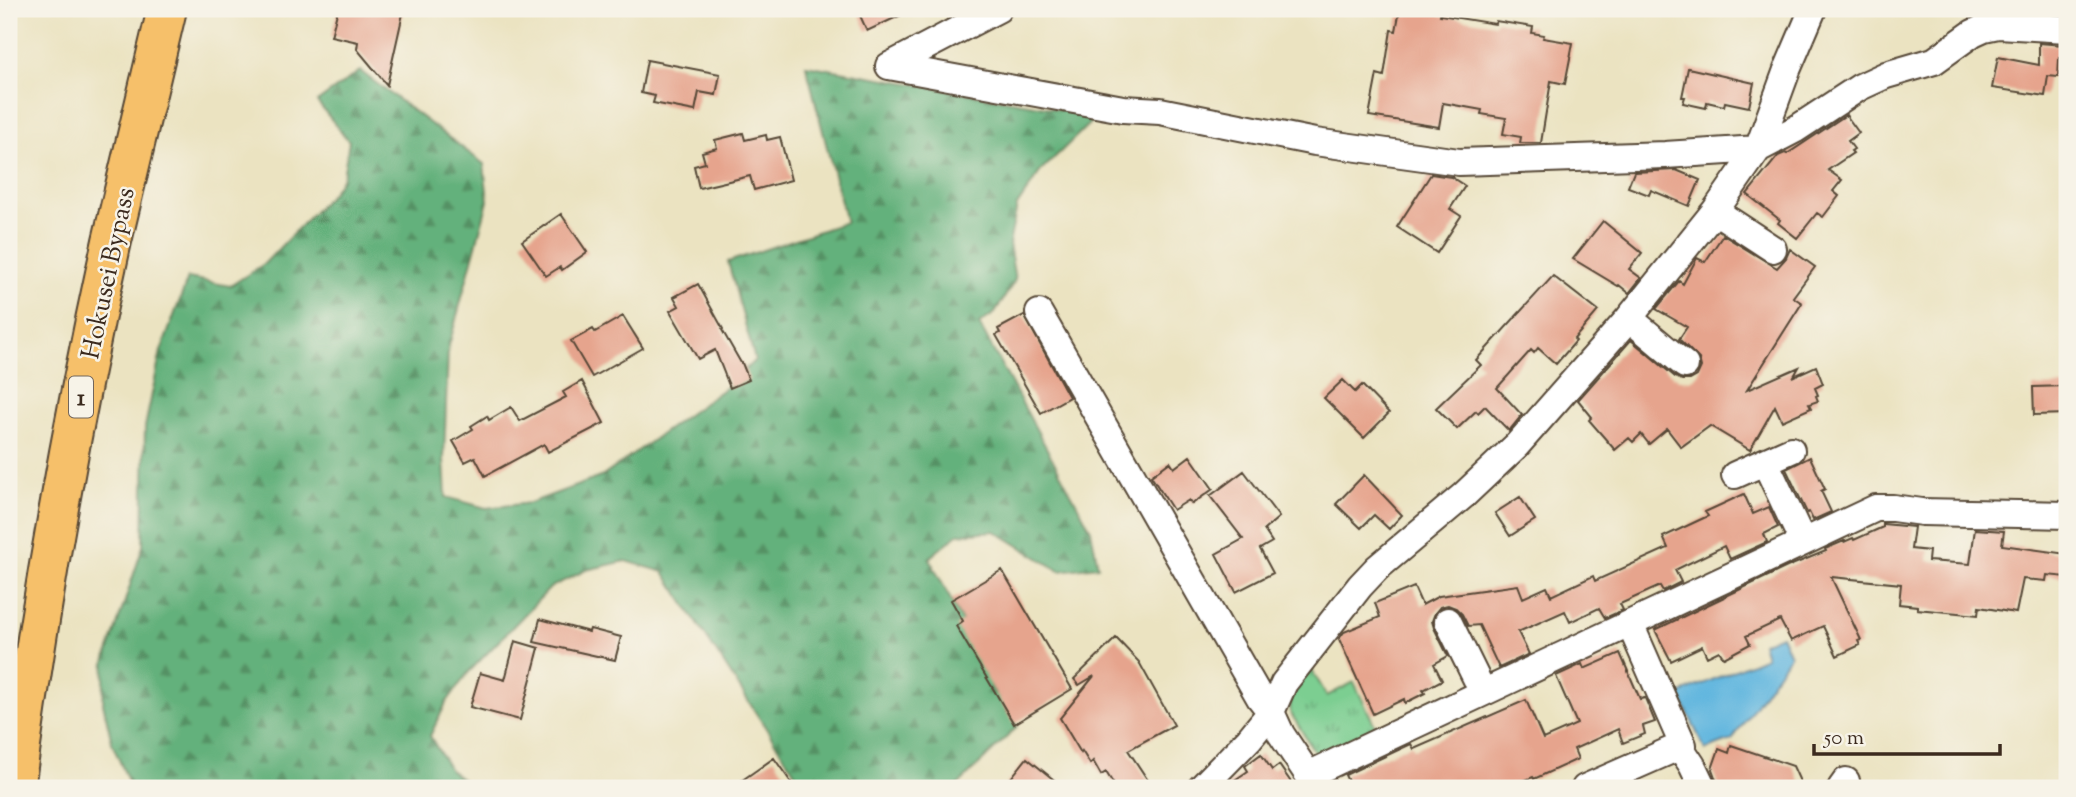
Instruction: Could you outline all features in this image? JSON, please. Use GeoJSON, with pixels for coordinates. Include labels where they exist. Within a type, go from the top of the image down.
{"type":"FeatureCollection","features":[{"type":"Feature","properties":{"kind":"highway","name":"Hokusei Bypass"},"geometry":{"type":"LineString","coordinates":[[15,788],[33,654],[68,463],[112,241],[167,9]]}},
{"type":"Feature","properties":{"kind":"street"},"geometry":{"type":"LineString","coordinates":[[998,9],[889,66],[1123,109],[1160,111],[1315,142],[1459,162],[1758,149],[1796,130],[1860,87],[1886,75],[1934,61],[1984,28],[1998,24],[2067,29]]}},
{"type":"Feature","properties":{"kind":"street"},"geometry":{"type":"LineString","coordinates":[[1201,788],[1249,739],[1271,712],[1284,683],[1360,586],[1517,445],[1629,317],[1715,211],[1758,149],[1813,9]]}},
{"type":"Feature","properties":{"kind":"street"},"geometry":{"type":"LineString","coordinates":[[1715,211],[1773,249]]}},
{"type":"Feature","properties":{"kind":"street"},"geometry":{"type":"LineString","coordinates":[[1039,313],[1260,698],[1313,781],[1483,692],[1876,508],[1922,512],[2067,515]]}},
{"type":"Feature","properties":{"kind":"street"},"geometry":{"type":"LineString","coordinates":[[1629,317],[1685,365]]}},
{"type":"Feature","properties":{"kind":"street"},"geometry":{"type":"LineString","coordinates":[[1735,475],[1791,450]]}},
{"type":"Feature","properties":{"kind":"street"},"geometry":{"type":"LineString","coordinates":[[1765,461],[1803,542]]}},
{"type":"Feature","properties":{"kind":"street"},"geometry":{"type":"LineString","coordinates":[[1448,621],[1483,692]]}},
{"type":"Feature","properties":{"kind":"street"},"geometry":{"type":"LineString","coordinates":[[1585,788],[1683,745],[1630,624]]}},
{"type":"Feature","properties":{"kind":"street"},"geometry":{"type":"LineString","coordinates":[[1680,747],[1703,788]]}},
{"type":"Feature","properties":{"kind":"green space"},"geometry":{"type":"Polygon","coordinates":[[[806,65],[1097,116],[1040,172],[1017,206],[1009,244],[1015,280],[995,313],[979,324],[1091,530],[1098,566],[1060,571],[995,531],[958,534],[929,558],[1017,727],[955,788],[805,788],[664,572],[626,561],[586,570],[551,587],[468,673],[446,703],[430,736],[450,770],[473,788],[131,788],[112,743],[103,703],[105,662],[143,546],[145,427],[161,351],[188,278],[230,286],[264,264],[332,193],[343,177],[349,141],[317,102],[360,71],[484,164],[488,201],[448,349],[444,459],[446,497],[486,508],[530,503],[603,476],[729,385],[755,360],[728,262],[846,222],[806,65]]]}},
{"type":"Feature","properties":{"kind":"green space"},"geometry":{"type":"Polygon","coordinates":[[[1310,667],[1327,696],[1354,682],[1378,732],[1330,754],[1316,754],[1290,712],[1291,691],[1310,667]]]}},
{"type":"Feature","properties":{"kind":"water"},"geometry":{"type":"Polygon","coordinates":[[[1781,635],[1790,655],[1732,740],[1705,750],[1679,694],[1766,657],[1762,643],[1781,635]]]}},
{"type":"Feature","properties":{"kind":"building"},"geometry":{"type":"Polygon","coordinates":[[[338,9],[404,9],[387,85],[357,49],[358,42],[331,36],[338,9]]]}},
{"type":"Feature","properties":{"kind":"building"},"geometry":{"type":"Polygon","coordinates":[[[857,9],[914,9],[867,31],[857,9]]]}},
{"type":"Feature","properties":{"kind":"building"},"geometry":{"type":"Polygon","coordinates":[[[1400,9],[1441,9],[1440,15],[1533,27],[1532,33],[1544,35],[1543,38],[1573,43],[1565,84],[1551,81],[1541,143],[1520,143],[1521,137],[1503,134],[1506,118],[1481,114],[1482,110],[1443,103],[1439,127],[1369,116],[1377,74],[1384,76],[1391,30],[1396,31],[1400,9]]]}},
{"type":"Feature","properties":{"kind":"building"},"geometry":{"type":"Polygon","coordinates":[[[2039,43],[2063,45],[2058,77],[2048,76],[2045,96],[1992,88],[1998,57],[2039,65],[2039,43]]]}},
{"type":"Feature","properties":{"kind":"building"},"geometry":{"type":"Polygon","coordinates":[[[647,60],[720,74],[716,95],[699,92],[695,111],[653,103],[655,96],[641,93],[647,60]]]}},
{"type":"Feature","properties":{"kind":"building"},"geometry":{"type":"Polygon","coordinates":[[[1688,68],[1754,83],[1749,107],[1725,102],[1724,106],[1707,102],[1706,108],[1683,103],[1688,68]]]}},
{"type":"Feature","properties":{"kind":"building"},"geometry":{"type":"Polygon","coordinates":[[[1846,115],[1859,133],[1848,141],[1854,149],[1851,151],[1853,153],[1828,170],[1842,180],[1833,191],[1839,196],[1823,217],[1817,213],[1797,238],[1778,223],[1780,220],[1747,194],[1778,156],[1787,154],[1846,115]]]}},
{"type":"Feature","properties":{"kind":"building"},"geometry":{"type":"Polygon","coordinates":[[[743,133],[745,140],[766,135],[767,140],[780,137],[791,180],[754,190],[750,176],[699,188],[694,166],[705,163],[702,152],[717,148],[715,140],[743,133]]]}},
{"type":"Feature","properties":{"kind":"building"},"geometry":{"type":"Polygon","coordinates":[[[1676,170],[1700,180],[1689,206],[1651,190],[1649,195],[1628,187],[1634,172],[1676,170]]]}},
{"type":"Feature","properties":{"kind":"building"},"geometry":{"type":"Polygon","coordinates":[[[1431,174],[1451,177],[1465,186],[1450,209],[1461,216],[1437,253],[1397,227],[1431,174]]]}},
{"type":"Feature","properties":{"kind":"building"},"geometry":{"type":"Polygon","coordinates":[[[561,214],[587,252],[562,270],[560,267],[546,276],[522,241],[561,214]]]}},
{"type":"Feature","properties":{"kind":"building"},"geometry":{"type":"Polygon","coordinates":[[[1603,221],[1642,253],[1629,269],[1641,278],[1629,293],[1573,259],[1603,221]]]}},
{"type":"Feature","properties":{"kind":"building"},"geometry":{"type":"Polygon","coordinates":[[[1723,235],[1777,268],[1790,249],[1815,267],[1793,297],[1802,303],[1747,390],[1799,367],[1794,376],[1816,366],[1823,384],[1815,388],[1818,401],[1809,404],[1811,408],[1782,421],[1775,406],[1750,450],[1710,426],[1681,447],[1667,429],[1649,444],[1641,434],[1633,442],[1629,438],[1615,450],[1589,420],[1592,417],[1578,400],[1631,340],[1675,377],[1690,380],[1697,376],[1701,367],[1699,359],[1679,339],[1687,327],[1656,309],[1679,281],[1683,284],[1697,258],[1705,262],[1723,235]]]}},
{"type":"Feature","properties":{"kind":"building"},"geometry":{"type":"Polygon","coordinates":[[[1553,276],[1598,311],[1556,364],[1538,348],[1534,353],[1531,350],[1497,388],[1522,415],[1509,431],[1485,406],[1457,429],[1436,408],[1481,365],[1476,360],[1553,276]]]}},
{"type":"Feature","properties":{"kind":"building"},"geometry":{"type":"Polygon","coordinates":[[[698,284],[749,380],[730,388],[715,350],[698,359],[670,311],[679,306],[674,297],[698,284]]]}},
{"type":"Feature","properties":{"kind":"building"},"geometry":{"type":"Polygon","coordinates":[[[1024,315],[1069,397],[1041,413],[996,335],[1000,333],[998,329],[1024,315]]]}},
{"type":"Feature","properties":{"kind":"building"},"geometry":{"type":"Polygon","coordinates":[[[623,316],[643,348],[592,377],[571,341],[593,329],[595,332],[623,316]]]}},
{"type":"Feature","properties":{"kind":"building"},"geometry":{"type":"Polygon","coordinates":[[[1343,380],[1355,392],[1362,385],[1389,413],[1364,438],[1324,398],[1343,380]]]}},
{"type":"Feature","properties":{"kind":"building"},"geometry":{"type":"Polygon","coordinates":[[[582,381],[604,423],[548,452],[544,444],[485,476],[475,457],[465,462],[453,441],[473,429],[471,426],[487,416],[489,420],[511,407],[520,421],[566,397],[563,392],[582,381]]]}},
{"type":"Feature","properties":{"kind":"building"},"geometry":{"type":"Polygon","coordinates":[[[2067,386],[2067,414],[2034,415],[2033,387],[2067,386]]]}},
{"type":"Feature","properties":{"kind":"building"},"geometry":{"type":"Polygon","coordinates":[[[1190,456],[1213,489],[1192,504],[1189,500],[1173,510],[1151,476],[1170,462],[1174,468],[1190,456]]]}},
{"type":"Feature","properties":{"kind":"building"},"geometry":{"type":"Polygon","coordinates":[[[1810,457],[1825,489],[1821,491],[1831,512],[1813,520],[1786,469],[1810,457]]]}},
{"type":"Feature","properties":{"kind":"building"},"geometry":{"type":"Polygon","coordinates":[[[1244,471],[1279,517],[1264,530],[1272,542],[1260,549],[1273,573],[1236,592],[1216,554],[1243,539],[1210,496],[1244,471]]]}},
{"type":"Feature","properties":{"kind":"building"},"geometry":{"type":"Polygon","coordinates":[[[1364,475],[1402,515],[1389,529],[1374,515],[1361,528],[1336,504],[1364,475]]]}},
{"type":"Feature","properties":{"kind":"building"},"geometry":{"type":"Polygon","coordinates":[[[1744,494],[1753,514],[1769,507],[1778,527],[1764,534],[1767,542],[1730,559],[1724,546],[1675,570],[1681,582],[1663,591],[1660,586],[1620,604],[1623,610],[1605,618],[1599,608],[1570,622],[1565,611],[1518,632],[1529,654],[1499,668],[1479,625],[1468,626],[1456,608],[1448,605],[1440,607],[1432,621],[1448,656],[1434,664],[1442,680],[1405,703],[1404,699],[1373,714],[1339,639],[1344,632],[1380,617],[1375,603],[1414,587],[1422,605],[1439,596],[1518,585],[1523,598],[1547,587],[1551,596],[1593,576],[1595,581],[1668,548],[1663,537],[1708,516],[1705,512],[1744,494]]]}},
{"type":"Feature","properties":{"kind":"building"},"geometry":{"type":"Polygon","coordinates":[[[1520,497],[1535,520],[1510,536],[1495,513],[1520,497]]]}},
{"type":"Feature","properties":{"kind":"building"},"geometry":{"type":"Polygon","coordinates":[[[1883,524],[1914,527],[1911,549],[1929,551],[1928,561],[1970,564],[1975,529],[2004,531],[2002,545],[2067,554],[2067,577],[2047,575],[2046,581],[2023,579],[2016,613],[1979,607],[1978,615],[1917,609],[1917,606],[1899,604],[1901,584],[1831,577],[1861,640],[1858,641],[1860,645],[1837,656],[1823,626],[1791,641],[1780,620],[1746,636],[1750,644],[1724,658],[1719,651],[1707,657],[1702,646],[1671,661],[1655,630],[1826,551],[1825,549],[1883,527],[1883,524]]]}},
{"type":"Feature","properties":{"kind":"building"},"geometry":{"type":"Polygon","coordinates":[[[1002,570],[1072,689],[1014,724],[956,626],[963,621],[951,600],[1002,570]]]}},
{"type":"Feature","properties":{"kind":"building"},"geometry":{"type":"Polygon","coordinates":[[[540,619],[621,637],[615,660],[534,642],[540,619]]]}},
{"type":"Feature","properties":{"kind":"building"},"geometry":{"type":"Polygon","coordinates":[[[1116,638],[1139,662],[1174,725],[1128,750],[1153,788],[1116,788],[1106,772],[1101,775],[1093,761],[1090,764],[1082,751],[1081,753],[1060,718],[1094,676],[1079,685],[1074,679],[1116,638]]]}},
{"type":"Feature","properties":{"kind":"building"},"geometry":{"type":"Polygon","coordinates":[[[515,641],[539,648],[520,720],[470,707],[480,673],[505,680],[515,641]]]}},
{"type":"Feature","properties":{"kind":"building"},"geometry":{"type":"Polygon","coordinates":[[[1620,653],[1640,699],[1645,698],[1655,722],[1643,726],[1645,734],[1623,743],[1618,729],[1574,749],[1578,759],[1534,779],[1533,777],[1506,788],[1351,788],[1345,775],[1411,744],[1414,749],[1526,700],[1543,739],[1577,724],[1556,676],[1582,664],[1584,669],[1620,653]]]}},
{"type":"Feature","properties":{"kind":"building"},"geometry":{"type":"Polygon","coordinates":[[[1731,745],[1793,766],[1803,788],[1719,788],[1712,769],[1719,749],[1729,753],[1731,745]]]}},
{"type":"Feature","properties":{"kind":"building"},"geometry":{"type":"Polygon","coordinates":[[[1261,754],[1272,770],[1279,765],[1295,788],[1223,788],[1248,771],[1245,766],[1261,754]]]}},
{"type":"Feature","properties":{"kind":"building"},"geometry":{"type":"Polygon","coordinates":[[[774,758],[795,788],[731,788],[774,758]]]}},
{"type":"Feature","properties":{"kind":"building"},"geometry":{"type":"Polygon","coordinates":[[[1027,758],[1064,788],[1003,788],[1027,758]]]}}]}
